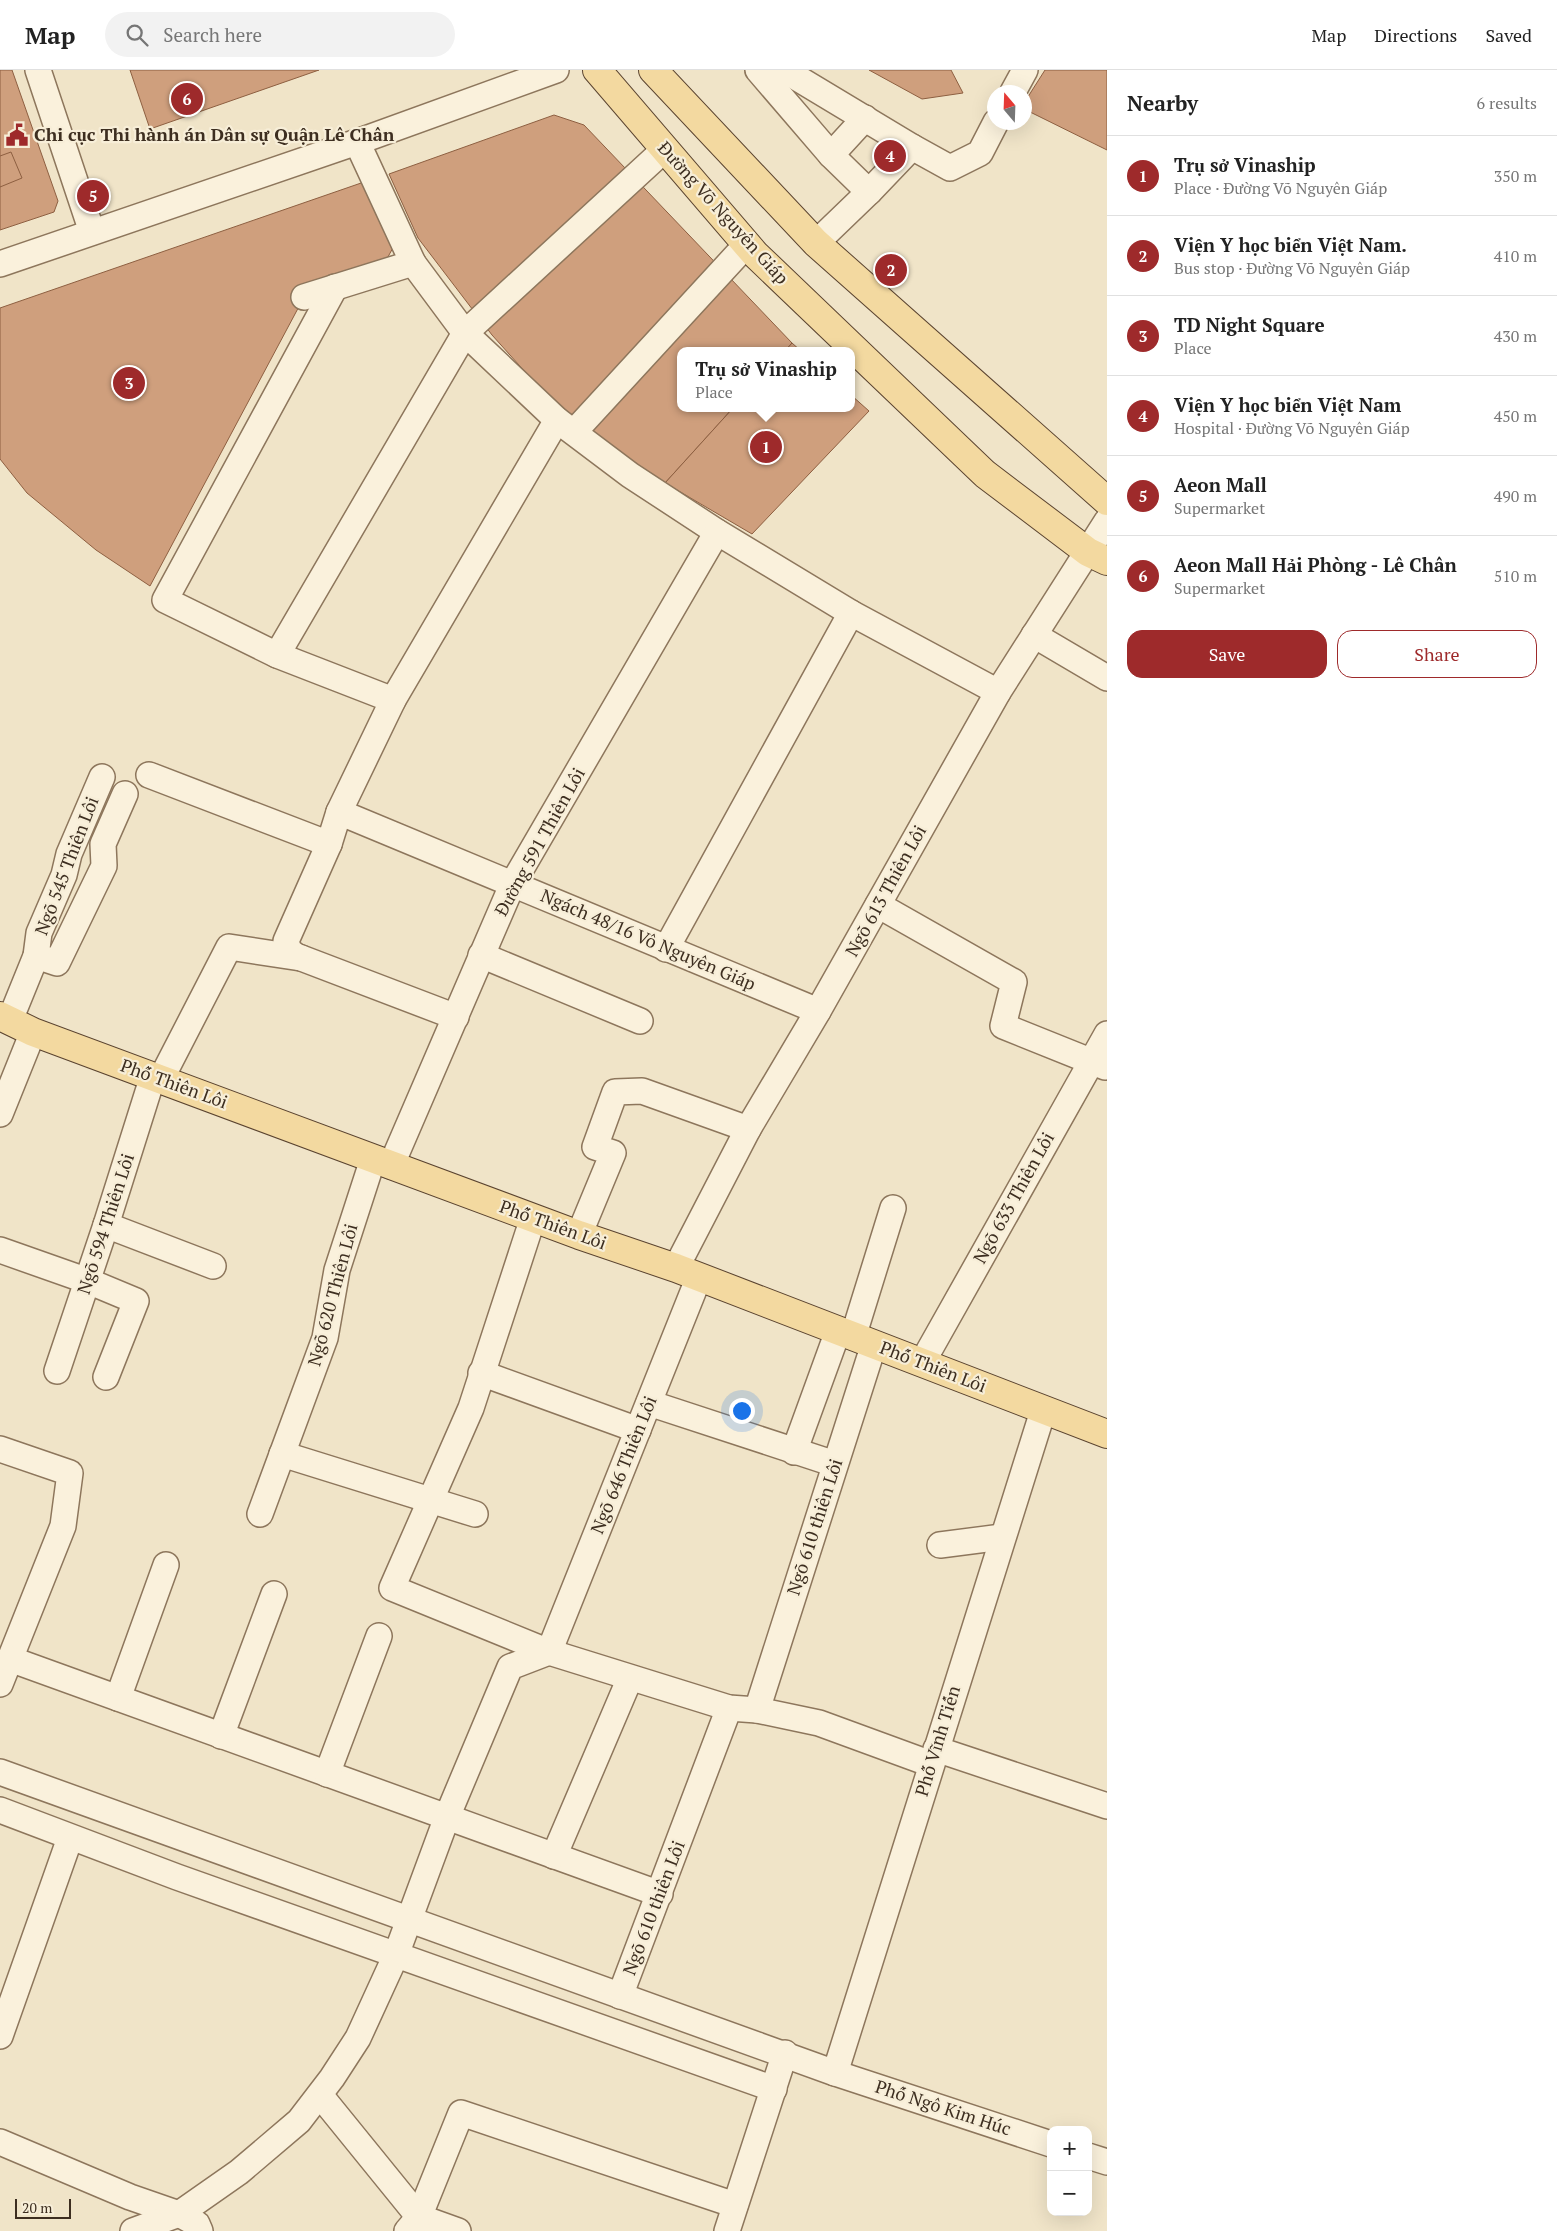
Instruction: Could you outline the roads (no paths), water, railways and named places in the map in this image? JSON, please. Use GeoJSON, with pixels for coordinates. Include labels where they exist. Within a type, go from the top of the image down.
{"type":"FeatureCollection","features":[{"type":"Feature","properties":{"kind":"main road","name":"Đường Võ Nguyên Giáp"},"geometry":{"type":"LineString","coordinates":[[597,70],[747,244],[854,347]]}},
{"type":"Feature","properties":{"kind":"main road"},"geometry":{"type":"LineString","coordinates":[[653,70],[816,243],[1107,501]]}},
{"type":"Feature","properties":{"kind":"main road","name":"Đường Võ Nguyên Giáp"},"geometry":{"type":"LineString","coordinates":[[855,348],[985,474],[1098,557]]}},
{"type":"Feature","properties":{"kind":"main road","name":"Phố Thiên Lôi"},"geometry":{"type":"LineString","coordinates":[[14,1023],[382,1162],[688,1273],[1042,1411],[1107,1434]]}},
{"type":"Feature","properties":{"kind":"street"},"geometry":{"type":"LineString","coordinates":[[38,70],[92,232]]}},
{"type":"Feature","properties":{"kind":"street"},"geometry":{"type":"LineString","coordinates":[[0,264],[357,142],[556,70]]}},
{"type":"Feature","properties":{"kind":"street"},"geometry":{"type":"LineString","coordinates":[[758,70],[832,155],[869,192]]}},
{"type":"Feature","properties":{"kind":"street"},"geometry":{"type":"LineString","coordinates":[[784,70],[950,168],[980,153],[992,130]]}},
{"type":"Feature","properties":{"kind":"street"},"geometry":{"type":"LineString","coordinates":[[1016,85],[1025,70]]}},
{"type":"Feature","properties":{"kind":"street"},"geometry":{"type":"LineString","coordinates":[[832,155],[865,118]]}},
{"type":"Feature","properties":{"kind":"street"},"geometry":{"type":"LineString","coordinates":[[357,142],[413,263],[465,333],[565,426],[630,475],[717,532],[851,613],[998,692]]}},
{"type":"Feature","properties":{"kind":"street"},"geometry":{"type":"LineString","coordinates":[[816,243],[912,147]]}},
{"type":"Feature","properties":{"kind":"street"},"geometry":{"type":"LineString","coordinates":[[277,655],[465,333],[665,149]]}},
{"type":"Feature","properties":{"kind":"street"},"geometry":{"type":"LineString","coordinates":[[456,1017],[301,958],[289,951],[286,941],[329,844],[339,812],[393,700],[565,426],[747,244]]}},
{"type":"Feature","properties":{"kind":"street"},"geometry":{"type":"LineString","coordinates":[[304,297],[394,271],[413,263]]}},
{"type":"Feature","properties":{"kind":"street"},"geometry":{"type":"LineString","coordinates":[[335,287],[165,600],[277,655],[393,700]]}},
{"type":"Feature","properties":{"kind":"street","name":"Ngõ 613 Thiên Lôi"},"geometry":{"type":"LineString","coordinates":[[688,1273],[748,1129],[818,1011],[998,692],[1034,634],[1098,557],[1107,521]]}},
{"type":"Feature","properties":{"kind":"street","name":"Đường 591 Thiên Lôi"},"geometry":{"type":"LineString","coordinates":[[382,1162],[456,1017],[481,954],[514,884],[717,532]]}},
{"type":"Feature","properties":{"kind":"street"},"geometry":{"type":"LineString","coordinates":[[666,949],[851,613]]}},
{"type":"Feature","properties":{"kind":"street"},"geometry":{"type":"LineString","coordinates":[[1034,634],[1107,678]]}},
{"type":"Feature","properties":{"kind":"street"},"geometry":{"type":"LineString","coordinates":[[150,775],[329,844]]}},
{"type":"Feature","properties":{"kind":"street","name":"Ngõ 545 Thiên Lôi"},"geometry":{"type":"LineString","coordinates":[[0,1114],[14,1023],[36,956],[39,933],[64,875],[69,854],[102,777]]}},
{"type":"Feature","properties":{"kind":"street","name":"Ngõ 545 Thiên Lôi"},"geometry":{"type":"LineString","coordinates":[[36,956],[58,963],[104,866],[103,844],[125,794]]}},
{"type":"Feature","properties":{"kind":"street","name":"Ngách 48/16 Vô Nguyên Giáp"},"geometry":{"type":"LineString","coordinates":[[339,812],[818,1011]]}},
{"type":"Feature","properties":{"kind":"street"},"geometry":{"type":"LineString","coordinates":[[104,866],[115,857],[126,830]]}},
{"type":"Feature","properties":{"kind":"street"},"geometry":{"type":"LineString","coordinates":[[878,905],[1014,982],[1002,1026],[1099,1064]]}},
{"type":"Feature","properties":{"kind":"street","name":"Ngõ 594 Thiên Lôi"},"geometry":{"type":"LineString","coordinates":[[57,1371],[157,1078],[229,947],[301,958]]}},
{"type":"Feature","properties":{"kind":"street"},"geometry":{"type":"LineString","coordinates":[[481,954],[640,1020]]}},
{"type":"Feature","properties":{"kind":"street","name":"Ngõ 633 Thiên Lôi"},"geometry":{"type":"LineString","coordinates":[[922,1363],[1099,1064],[1107,1034]]}},
{"type":"Feature","properties":{"kind":"street"},"geometry":{"type":"LineString","coordinates":[[579,1235],[613,1154],[595,1147],[615,1092],[642,1091],[748,1129]]}},
{"type":"Feature","properties":{"kind":"street","name":"Ngõ 620 Thiên Lôi"},"geometry":{"type":"LineString","coordinates":[[260,1514],[325,1338],[337,1270],[382,1162]]}},
{"type":"Feature","properties":{"kind":"street"},"geometry":{"type":"LineString","coordinates":[[794,1452],[855,1337],[893,1208]]}},
{"type":"Feature","properties":{"kind":"street"},"geometry":{"type":"LineString","coordinates":[[534,1218],[481,1373],[471,1408],[392,1588],[549,1652],[630,1678],[729,1708],[757,1710],[819,1723],[1107,1806]]}},
{"type":"Feature","properties":{"kind":"street"},"geometry":{"type":"LineString","coordinates":[[106,1225],[213,1266]]}},
{"type":"Feature","properties":{"kind":"street"},"geometry":{"type":"LineString","coordinates":[[0,1250],[88,1281],[136,1301],[106,1377]]}},
{"type":"Feature","properties":{"kind":"street","name":"Ngõ 646 Thiên Lôi"},"geometry":{"type":"LineString","coordinates":[[549,1652],[649,1403],[688,1273]]}},
{"type":"Feature","properties":{"kind":"street","name":"Ngõ 610 thiên Lôi"},"geometry":{"type":"LineString","coordinates":[[757,1710],[835,1464],[855,1337]]}},
{"type":"Feature","properties":{"kind":"street"},"geometry":{"type":"LineString","coordinates":[[481,1373],[638,1430]]}},
{"type":"Feature","properties":{"kind":"street"},"geometry":{"type":"LineString","coordinates":[[649,1403],[835,1464]]}},
{"type":"Feature","properties":{"kind":"street","name":"Phố Vĩnh Tiến"},"geometry":{"type":"LineString","coordinates":[[835,2073],[1042,1411]]}},
{"type":"Feature","properties":{"kind":"street"},"geometry":{"type":"LineString","coordinates":[[0,1449],[70,1473],[63,1526],[0,1684]]}},
{"type":"Feature","properties":{"kind":"street"},"geometry":{"type":"LineString","coordinates":[[282,1454],[475,1514]]}},
{"type":"Feature","properties":{"kind":"street"},"geometry":{"type":"LineString","coordinates":[[940,1545],[1002,1537]]}},
{"type":"Feature","properties":{"kind":"street"},"geometry":{"type":"LineString","coordinates":[[118,1698],[166,1564]]}},
{"type":"Feature","properties":{"kind":"street"},"geometry":{"type":"LineString","coordinates":[[221,1736],[274,1594]]}},
{"type":"Feature","properties":{"kind":"street"},"geometry":{"type":"LineString","coordinates":[[327,1774],[378,1636]]}},
{"type":"Feature","properties":{"kind":"street"},"geometry":{"type":"LineString","coordinates":[[133,2231],[179,2214],[239,2172],[299,2122],[320,2095],[358,2038],[396,1956],[448,1817],[510,1667],[549,1652]]}},
{"type":"Feature","properties":{"kind":"street"},"geometry":{"type":"LineString","coordinates":[[10,1659],[660,1894]]}},
{"type":"Feature","properties":{"kind":"street"},"geometry":{"type":"LineString","coordinates":[[554,1856],[630,1678]]}},
{"type":"Feature","properties":{"kind":"street","name":"Ngõ 610 thiên Lôi"},"geometry":{"type":"LineString","coordinates":[[620,1996],[729,1708]]}},
{"type":"Feature","properties":{"kind":"street","name":"Phố Ngô Kim Húc"},"geometry":{"type":"LineString","coordinates":[[0,1772],[408,1921],[785,2053],[835,2073],[1047,2143]]}},
{"type":"Feature","properties":{"kind":"street"},"geometry":{"type":"LineString","coordinates":[[0,1810],[70,1838],[396,1956],[774,2089]]}},
{"type":"Feature","properties":{"kind":"street"},"geometry":{"type":"LineString","coordinates":[[0,2036],[70,1838]]}},
{"type":"Feature","properties":{"kind":"street"},"geometry":{"type":"LineString","coordinates":[[727,2231],[785,2053]]}},
{"type":"Feature","properties":{"kind":"street"},"geometry":{"type":"LineString","coordinates":[[320,2095],[413,2226],[458,2231]]}},
{"type":"Feature","properties":{"kind":"street"},"geometry":{"type":"LineString","coordinates":[[413,2226],[461,2113],[735,2205]]}},
{"type":"Feature","properties":{"kind":"street"},"geometry":{"type":"LineString","coordinates":[[0,2142],[130,2197],[179,2214],[197,2224],[200,2231]]}},
{"type":"Feature","properties":{"kind":"place","name":"Aeon Mall Hải Phòng - Lê Chân"},"geometry":{"type":"Point","coordinates":[187,99]}},
{"type":"Feature","properties":{"kind":"place","name":"Chi cục Thi hành án Dân sự Quận Lê Chân"},"geometry":{"type":"Point","coordinates":[17,135]}},
{"type":"Feature","properties":{"kind":"place","name":"Viện Y học biển Việt Nam"},"geometry":{"type":"Point","coordinates":[890,156]}},
{"type":"Feature","properties":{"kind":"place","name":"Aeon Mall"},"geometry":{"type":"Point","coordinates":[93,196]}},
{"type":"Feature","properties":{"kind":"place","name":"Viện Y học biển Việt Nam."},"geometry":{"type":"Point","coordinates":[891,270]}},
{"type":"Feature","properties":{"kind":"place","name":"TD Night Square"},"geometry":{"type":"Point","coordinates":[129,383]}},
{"type":"Feature","properties":{"kind":"place","name":"Trụ sở Vinaship"},"geometry":{"type":"Point","coordinates":[766,447]}}]}
